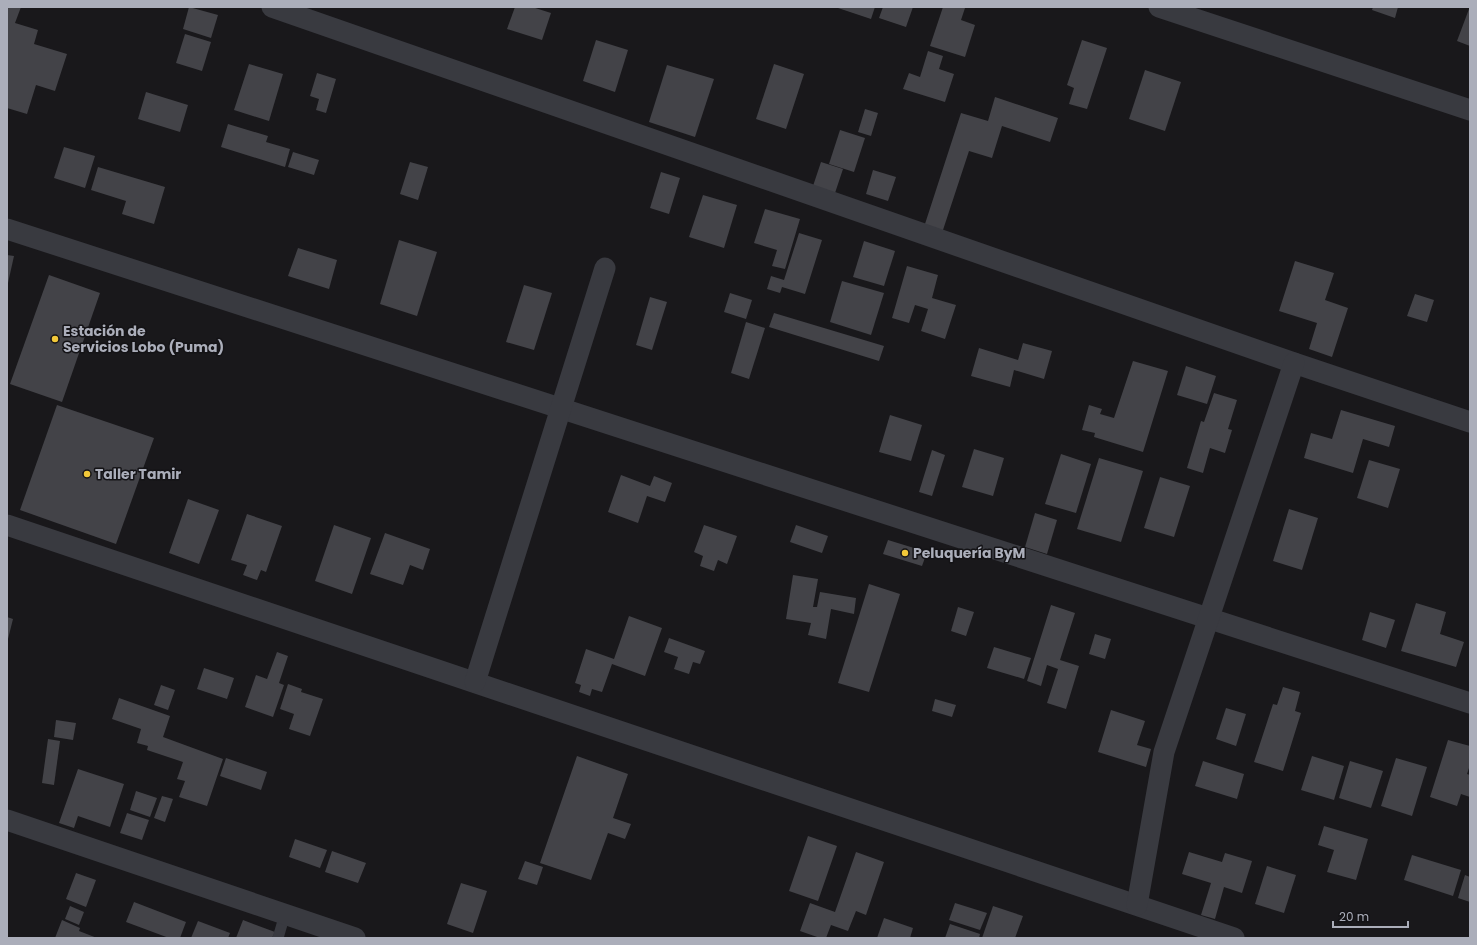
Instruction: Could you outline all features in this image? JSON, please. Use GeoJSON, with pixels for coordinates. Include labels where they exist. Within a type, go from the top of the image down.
{"type":"FeatureCollection","features":[{"type":"Feature","properties":{"kind":"street"},"geometry":{"type":"LineString","coordinates":[[272,7],[1294,363],[1470,422]]}},
{"type":"Feature","properties":{"kind":"street"},"geometry":{"type":"LineString","coordinates":[[1159,7],[1470,110]]}},
{"type":"Feature","properties":{"kind":"street"},"geometry":{"type":"LineString","coordinates":[[7,229],[1209,620],[1470,703]]}},
{"type":"Feature","properties":{"kind":"street"},"geometry":{"type":"LineString","coordinates":[[475,682],[605,268]]}},
{"type":"Feature","properties":{"kind":"street"},"geometry":{"type":"LineString","coordinates":[[1137,905],[1164,752],[1294,363]]}},
{"type":"Feature","properties":{"kind":"street"},"geometry":{"type":"LineString","coordinates":[[7,525],[1234,938]]}},
{"type":"Feature","properties":{"kind":"street"},"geometry":{"type":"LineString","coordinates":[[7,820],[356,938]]}},
{"type":"Feature","properties":{"kind":"lane"},"geometry":{"type":"LineString","coordinates":[[278,938],[285,914]]}},
{"type":"Feature","properties":{"kind":"building"},"geometry":{"type":"Polygon","coordinates":[[[7,7],[21,7],[15,23],[38,30],[34,44],[67,54],[55,91],[36,85],[27,114],[7,108],[7,7]]]}},
{"type":"Feature","properties":{"kind":"building"},"geometry":{"type":"Polygon","coordinates":[[[189,7],[218,15],[211,38],[183,29],[189,7]]]}},
{"type":"Feature","properties":{"kind":"building"},"geometry":{"type":"Polygon","coordinates":[[[515,7],[532,7],[551,13],[542,40],[507,29],[515,7]]]}},
{"type":"Feature","properties":{"kind":"building"},"geometry":{"type":"Polygon","coordinates":[[[835,7],[875,7],[871,19],[835,7]]]}},
{"type":"Feature","properties":{"kind":"building"},"geometry":{"type":"Polygon","coordinates":[[[883,7],[913,7],[906,27],[879,18],[883,7]]]}},
{"type":"Feature","properties":{"kind":"building"},"geometry":{"type":"Polygon","coordinates":[[[943,7],[965,8],[961,20],[975,25],[965,57],[930,46],[943,7]]]}},
{"type":"Feature","properties":{"kind":"building"},"geometry":{"type":"Polygon","coordinates":[[[1373,7],[1398,7],[1395,18],[1372,10],[1373,7]]]}},
{"type":"Feature","properties":{"kind":"building"},"geometry":{"type":"Polygon","coordinates":[[[1469,9],[1470,10],[1470,46],[1457,41],[1469,9]]]}},
{"type":"Feature","properties":{"kind":"building"},"geometry":{"type":"Polygon","coordinates":[[[185,34],[211,42],[202,71],[176,63],[185,34]]]}},
{"type":"Feature","properties":{"kind":"building"},"geometry":{"type":"Polygon","coordinates":[[[596,40],[628,50],[615,92],[583,81],[596,40]]]}},
{"type":"Feature","properties":{"kind":"building"},"geometry":{"type":"Polygon","coordinates":[[[1082,40],[1107,48],[1087,109],[1069,104],[1074,88],[1067,85],[1082,40]]]}},
{"type":"Feature","properties":{"kind":"building"},"geometry":{"type":"Polygon","coordinates":[[[928,51],[943,56],[939,69],[954,74],[945,102],[903,89],[909,73],[920,77],[928,51]]]}},
{"type":"Feature","properties":{"kind":"building"},"geometry":{"type":"Polygon","coordinates":[[[249,64],[283,74],[269,121],[234,110],[249,64]]]}},
{"type":"Feature","properties":{"kind":"building"},"geometry":{"type":"Polygon","coordinates":[[[774,64],[804,74],[786,129],[756,119],[774,64]]]}},
{"type":"Feature","properties":{"kind":"building"},"geometry":{"type":"Polygon","coordinates":[[[667,65],[714,79],[695,137],[649,122],[667,65]]]}},
{"type":"Feature","properties":{"kind":"building"},"geometry":{"type":"Polygon","coordinates":[[[1145,70],[1181,82],[1165,131],[1129,119],[1145,70]]]}},
{"type":"Feature","properties":{"kind":"building"},"geometry":{"type":"Polygon","coordinates":[[[317,73],[336,79],[326,113],[316,110],[319,99],[310,96],[317,73]]]}},
{"type":"Feature","properties":{"kind":"building"},"geometry":{"type":"Polygon","coordinates":[[[146,92],[188,105],[180,132],[138,119],[146,92]]]}},
{"type":"Feature","properties":{"kind":"building"},"geometry":{"type":"Polygon","coordinates":[[[995,97],[1058,118],[1050,142],[1002,126],[992,158],[969,151],[942,233],[924,227],[961,113],[988,121],[995,97]]]}},
{"type":"Feature","properties":{"kind":"building"},"geometry":{"type":"Polygon","coordinates":[[[865,109],[878,113],[871,136],[858,132],[865,109]]]}},
{"type":"Feature","properties":{"kind":"building"},"geometry":{"type":"Polygon","coordinates":[[[228,124],[268,136],[266,142],[290,149],[285,167],[221,147],[228,124]]]}},
{"type":"Feature","properties":{"kind":"building"},"geometry":{"type":"Polygon","coordinates":[[[840,130],[865,138],[854,172],[829,164],[840,130]]]}},
{"type":"Feature","properties":{"kind":"building"},"geometry":{"type":"Polygon","coordinates":[[[64,147],[95,156],[85,188],[54,178],[64,147]]]}},
{"type":"Feature","properties":{"kind":"building"},"geometry":{"type":"Polygon","coordinates":[[[293,152],[319,160],[314,175],[288,167],[293,152]]]}},
{"type":"Feature","properties":{"kind":"building"},"geometry":{"type":"Polygon","coordinates":[[[410,162],[428,167],[418,200],[400,194],[410,162]]]}},
{"type":"Feature","properties":{"kind":"building"},"geometry":{"type":"Polygon","coordinates":[[[821,162],[843,169],[834,196],[812,189],[821,162]]]}},
{"type":"Feature","properties":{"kind":"building"},"geometry":{"type":"Polygon","coordinates":[[[98,167],[165,187],[154,224],[122,214],[126,201],[91,190],[98,167]]]}},
{"type":"Feature","properties":{"kind":"building"},"geometry":{"type":"Polygon","coordinates":[[[873,170],[896,177],[888,201],[866,194],[873,170]]]}},
{"type":"Feature","properties":{"kind":"building"},"geometry":{"type":"Polygon","coordinates":[[[661,172],[680,178],[669,214],[650,208],[661,172]]]}},
{"type":"Feature","properties":{"kind":"building"},"geometry":{"type":"Polygon","coordinates":[[[703,195],[737,205],[724,248],[689,237],[703,195]]]}},
{"type":"Feature","properties":{"kind":"building"},"geometry":{"type":"Polygon","coordinates":[[[765,209],[800,219],[785,269],[772,266],[777,250],[754,243],[765,209]]]}},
{"type":"Feature","properties":{"kind":"building"},"geometry":{"type":"Polygon","coordinates":[[[799,233],[822,240],[805,294],[782,287],[780,293],[767,289],[771,276],[784,280],[799,233]]]}},
{"type":"Feature","properties":{"kind":"building"},"geometry":{"type":"Polygon","coordinates":[[[399,240],[437,252],[417,316],[380,304],[399,240]]]}},
{"type":"Feature","properties":{"kind":"building"},"geometry":{"type":"Polygon","coordinates":[[[864,241],[895,251],[884,286],[853,277],[864,241]]]}},
{"type":"Feature","properties":{"kind":"building"},"geometry":{"type":"Polygon","coordinates":[[[298,248],[337,260],[329,289],[288,276],[298,248]]]}},
{"type":"Feature","properties":{"kind":"building"},"geometry":{"type":"Polygon","coordinates":[[[7,255],[14,256],[8,283],[7,283],[7,255]]]}},
{"type":"Feature","properties":{"kind":"building"},"geometry":{"type":"Polygon","coordinates":[[[1295,261],[1334,273],[1325,300],[1348,308],[1332,357],[1309,349],[1317,323],[1279,311],[1295,261]]]}},
{"type":"Feature","properties":{"kind":"building"},"geometry":{"type":"Polygon","coordinates":[[[907,266],[938,275],[932,298],[956,305],[945,339],[921,331],[928,309],[915,305],[909,323],[892,318],[907,266]]]}},
{"type":"Feature","properties":{"kind":"building","name":"Estación de Servicios Lobo (Puma)"},"geometry":{"type":"Polygon","coordinates":[[[49,275],[100,293],[62,402],[10,384],[49,275]]]}},
{"type":"Feature","properties":{"kind":"building"},"geometry":{"type":"Polygon","coordinates":[[[842,281],[884,293],[871,335],[830,322],[842,281]]]}},
{"type":"Feature","properties":{"kind":"building"},"geometry":{"type":"Polygon","coordinates":[[[524,285],[552,293],[534,350],[506,342],[524,285]]]}},
{"type":"Feature","properties":{"kind":"building"},"geometry":{"type":"Polygon","coordinates":[[[730,293],[752,300],[746,319],[724,312],[730,293]]]}},
{"type":"Feature","properties":{"kind":"building"},"geometry":{"type":"Polygon","coordinates":[[[1415,294],[1434,300],[1427,322],[1407,316],[1415,294]]]}},
{"type":"Feature","properties":{"kind":"building"},"geometry":{"type":"Polygon","coordinates":[[[650,297],[667,302],[652,350],[636,345],[650,297]]]}},
{"type":"Feature","properties":{"kind":"building"},"geometry":{"type":"Polygon","coordinates":[[[774,313],[884,346],[879,361],[769,327],[774,313]]]}},
{"type":"Feature","properties":{"kind":"building"},"geometry":{"type":"Polygon","coordinates":[[[746,322],[765,328],[749,379],[731,373],[746,322]]]}},
{"type":"Feature","properties":{"kind":"building"},"geometry":{"type":"Polygon","coordinates":[[[1023,343],[1052,351],[1044,379],[1014,370],[1010,387],[971,376],[979,348],[1018,360],[1023,343]]]}},
{"type":"Feature","properties":{"kind":"building"},"geometry":{"type":"Polygon","coordinates":[[[1133,361],[1168,371],[1143,452],[1094,437],[1095,433],[1082,430],[1089,405],[1102,409],[1100,414],[1114,418],[1133,361]]]}},
{"type":"Feature","properties":{"kind":"building"},"geometry":{"type":"Polygon","coordinates":[[[1186,366],[1216,376],[1207,404],[1177,395],[1186,366]]]}},
{"type":"Feature","properties":{"kind":"building"},"geometry":{"type":"Polygon","coordinates":[[[1214,393],[1237,400],[1228,429],[1232,430],[1225,453],[1210,448],[1203,473],[1187,468],[1201,421],[1204,422],[1214,393]]]}},
{"type":"Feature","properties":{"kind":"building","name":"Taller Tamir"},"geometry":{"type":"Polygon","coordinates":[[[57,405],[154,438],[116,544],[20,510],[57,405]]]}},
{"type":"Feature","properties":{"kind":"building"},"geometry":{"type":"Polygon","coordinates":[[[1341,410],[1395,426],[1389,447],[1363,439],[1353,473],[1304,458],[1311,433],[1332,439],[1341,410]]]}},
{"type":"Feature","properties":{"kind":"building"},"geometry":{"type":"Polygon","coordinates":[[[890,415],[922,425],[911,461],[879,452],[890,415]]]}},
{"type":"Feature","properties":{"kind":"building"},"geometry":{"type":"Polygon","coordinates":[[[974,449],[1004,458],[993,496],[962,487],[974,449]]]}},
{"type":"Feature","properties":{"kind":"building"},"geometry":{"type":"Polygon","coordinates":[[[932,450],[945,455],[932,496],[919,492],[932,450]]]}},
{"type":"Feature","properties":{"kind":"building"},"geometry":{"type":"Polygon","coordinates":[[[1061,454],[1091,464],[1076,513],[1045,504],[1061,454]]]}},
{"type":"Feature","properties":{"kind":"building"},"geometry":{"type":"Polygon","coordinates":[[[1099,458],[1143,471],[1121,542],[1077,529],[1099,458]]]}},
{"type":"Feature","properties":{"kind":"building"},"geometry":{"type":"Polygon","coordinates":[[[1369,460],[1400,469],[1388,508],[1357,498],[1369,460]]]}},
{"type":"Feature","properties":{"kind":"building"},"geometry":{"type":"Polygon","coordinates":[[[621,475],[650,486],[654,476],[672,483],[665,502],[647,496],[638,523],[608,512],[621,475]]]}},
{"type":"Feature","properties":{"kind":"building"},"geometry":{"type":"Polygon","coordinates":[[[1160,477],[1190,486],[1174,537],[1144,528],[1160,477]]]}},
{"type":"Feature","properties":{"kind":"building"},"geometry":{"type":"Polygon","coordinates":[[[188,499],[219,510],[199,564],[169,553],[188,499]]]}},
{"type":"Feature","properties":{"kind":"building"},"geometry":{"type":"Polygon","coordinates":[[[1289,509],[1318,518],[1302,570],[1273,561],[1289,509]]]}},
{"type":"Feature","properties":{"kind":"building"},"geometry":{"type":"Polygon","coordinates":[[[1035,513],[1057,520],[1047,554],[1025,547],[1035,513]]]}},
{"type":"Feature","properties":{"kind":"building"},"geometry":{"type":"Polygon","coordinates":[[[247,514],[282,526],[266,572],[261,570],[257,580],[243,575],[247,565],[231,560],[247,514]]]}},
{"type":"Feature","properties":{"kind":"building"},"geometry":{"type":"Polygon","coordinates":[[[334,525],[371,538],[352,594],[315,581],[334,525]]]}},
{"type":"Feature","properties":{"kind":"building"},"geometry":{"type":"Polygon","coordinates":[[[704,525],[737,536],[727,564],[718,560],[714,571],[700,566],[703,556],[694,552],[704,525]]]}},
{"type":"Feature","properties":{"kind":"building"},"geometry":{"type":"Polygon","coordinates":[[[796,525],[828,536],[822,553],[790,542],[796,525]]]}},
{"type":"Feature","properties":{"kind":"building"},"geometry":{"type":"Polygon","coordinates":[[[385,533],[430,549],[423,570],[410,565],[403,585],[370,574],[385,533]]]}},
{"type":"Feature","properties":{"kind":"building","name":"Peluquería ByM"},"geometry":{"type":"Polygon","coordinates":[[[888,540],[927,552],[922,566],[883,554],[888,540]]]}},
{"type":"Feature","properties":{"kind":"building"},"geometry":{"type":"Polygon","coordinates":[[[793,575],[818,579],[813,607],[817,607],[820,592],[856,598],[854,614],[831,609],[826,639],[808,635],[811,623],[786,619],[793,575]]]}},
{"type":"Feature","properties":{"kind":"building"},"geometry":{"type":"Polygon","coordinates":[[[869,584],[900,594],[869,692],[838,683],[869,584]]]}},
{"type":"Feature","properties":{"kind":"building"},"geometry":{"type":"Polygon","coordinates":[[[1416,603],[1446,612],[1440,634],[1464,642],[1456,667],[1401,651],[1416,603]]]}},
{"type":"Feature","properties":{"kind":"building"},"geometry":{"type":"Polygon","coordinates":[[[1051,605],[1075,613],[1060,660],[1079,666],[1066,709],[1047,703],[1058,669],[1047,665],[1041,686],[1027,681],[1051,605]]]}},
{"type":"Feature","properties":{"kind":"building"},"geometry":{"type":"Polygon","coordinates":[[[958,607],[974,612],[966,636],[951,631],[958,607]]]}},
{"type":"Feature","properties":{"kind":"building"},"geometry":{"type":"Polygon","coordinates":[[[1370,612],[1395,620],[1386,648],[1362,640],[1370,612]]]}},
{"type":"Feature","properties":{"kind":"building"},"geometry":{"type":"Polygon","coordinates":[[[629,616],[662,628],[645,676],[612,664],[602,692],[592,689],[590,696],[579,692],[581,685],[575,683],[586,649],[614,659],[629,616]]]}},
{"type":"Feature","properties":{"kind":"building"},"geometry":{"type":"Polygon","coordinates":[[[7,617],[13,619],[8,639],[7,639],[7,617]]]}},
{"type":"Feature","properties":{"kind":"building"},"geometry":{"type":"Polygon","coordinates":[[[1095,634],[1111,639],[1105,659],[1089,654],[1095,634]]]}},
{"type":"Feature","properties":{"kind":"building"},"geometry":{"type":"Polygon","coordinates":[[[669,638],[705,651],[700,664],[693,662],[689,674],[674,669],[678,657],[664,652],[669,638]]]}},
{"type":"Feature","properties":{"kind":"building"},"geometry":{"type":"Polygon","coordinates":[[[994,647],[1031,658],[1024,679],[987,668],[994,647]]]}},
{"type":"Feature","properties":{"kind":"building"},"geometry":{"type":"Polygon","coordinates":[[[277,652],[288,656],[279,683],[284,685],[273,717],[245,707],[256,675],[267,679],[277,652]]]}},
{"type":"Feature","properties":{"kind":"building"},"geometry":{"type":"Polygon","coordinates":[[[204,668],[234,678],[227,699],[197,689],[204,668]]]}},
{"type":"Feature","properties":{"kind":"building"},"geometry":{"type":"Polygon","coordinates":[[[288,684],[302,689],[301,692],[323,699],[310,736],[289,729],[294,714],[280,709],[288,684]]]}},
{"type":"Feature","properties":{"kind":"building"},"geometry":{"type":"Polygon","coordinates":[[[161,685],[175,690],[168,710],[154,705],[161,685]]]}},
{"type":"Feature","properties":{"kind":"building"},"geometry":{"type":"Polygon","coordinates":[[[1283,687],[1300,692],[1295,711],[1301,713],[1283,771],[1254,762],[1273,704],[1277,705],[1283,687]]]}},
{"type":"Feature","properties":{"kind":"building"},"geometry":{"type":"Polygon","coordinates":[[[119,698],[170,716],[163,737],[223,759],[207,806],[179,797],[185,781],[177,779],[183,762],[147,750],[148,746],[137,743],[141,729],[112,719],[119,698]]]}},
{"type":"Feature","properties":{"kind":"building"},"geometry":{"type":"Polygon","coordinates":[[[935,699],[956,705],[952,717],[932,711],[935,699]]]}},
{"type":"Feature","properties":{"kind":"building"},"geometry":{"type":"Polygon","coordinates":[[[1226,708],[1246,714],[1236,746],[1216,739],[1226,708]]]}},
{"type":"Feature","properties":{"kind":"building"},"geometry":{"type":"Polygon","coordinates":[[[1111,710],[1145,721],[1137,745],[1151,749],[1146,767],[1098,752],[1111,710]]]}},
{"type":"Feature","properties":{"kind":"building"},"geometry":{"type":"Polygon","coordinates":[[[56,720],[76,723],[73,740],[54,737],[56,720]]]}},
{"type":"Feature","properties":{"kind":"building"},"geometry":{"type":"Polygon","coordinates":[[[48,739],[60,741],[54,785],[42,783],[48,739]]]}},
{"type":"Feature","properties":{"kind":"building"},"geometry":{"type":"Polygon","coordinates":[[[1448,740],[1470,746],[1470,765],[1467,774],[1470,775],[1470,797],[1461,794],[1457,806],[1430,797],[1448,740]]]}},
{"type":"Feature","properties":{"kind":"building"},"geometry":{"type":"Polygon","coordinates":[[[577,756],[628,774],[613,818],[631,824],[625,839],[608,833],[591,880],[540,863],[577,756]]]}},
{"type":"Feature","properties":{"kind":"building"},"geometry":{"type":"Polygon","coordinates":[[[1312,756],[1344,766],[1334,800],[1301,790],[1312,756]]]}},
{"type":"Feature","properties":{"kind":"building"},"geometry":{"type":"Polygon","coordinates":[[[226,758],[267,772],[261,790],[220,776],[226,758]]]}},
{"type":"Feature","properties":{"kind":"building"},"geometry":{"type":"Polygon","coordinates":[[[1396,758],[1427,767],[1412,816],[1381,806],[1396,758]]]}},
{"type":"Feature","properties":{"kind":"building"},"geometry":{"type":"Polygon","coordinates":[[[1203,761],[1244,774],[1237,799],[1195,786],[1203,761]]]}},
{"type":"Feature","properties":{"kind":"building"},"geometry":{"type":"Polygon","coordinates":[[[1350,761],[1383,771],[1371,808],[1339,798],[1350,761]]]}},
{"type":"Feature","properties":{"kind":"building"},"geometry":{"type":"Polygon","coordinates":[[[78,769],[124,784],[110,827],[78,816],[74,828],[59,823],[78,769]]]}},
{"type":"Feature","properties":{"kind":"building"},"geometry":{"type":"Polygon","coordinates":[[[136,791],[157,798],[150,817],[130,810],[136,791]]]}},
{"type":"Feature","properties":{"kind":"building"},"geometry":{"type":"Polygon","coordinates":[[[162,796],[173,799],[165,822],[154,818],[162,796]]]}},
{"type":"Feature","properties":{"kind":"building"},"geometry":{"type":"Polygon","coordinates":[[[127,813],[149,820],[142,840],[120,833],[127,813]]]}},
{"type":"Feature","properties":{"kind":"building"},"geometry":{"type":"Polygon","coordinates":[[[1324,826],[1368,839],[1356,880],[1327,872],[1334,850],[1318,845],[1324,826]]]}},
{"type":"Feature","properties":{"kind":"building"},"geometry":{"type":"Polygon","coordinates":[[[808,836],[837,846],[818,901],[789,891],[808,836]]]}},
{"type":"Feature","properties":{"kind":"building"},"geometry":{"type":"Polygon","coordinates":[[[295,839],[327,850],[320,868],[289,857],[295,839]]]}},
{"type":"Feature","properties":{"kind":"building"},"geometry":{"type":"Polygon","coordinates":[[[332,851],[366,863],[358,883],[325,872],[332,851]]]}},
{"type":"Feature","properties":{"kind":"building"},"geometry":{"type":"Polygon","coordinates":[[[856,852],[884,862],[866,915],[856,911],[848,931],[831,925],[826,938],[820,938],[800,931],[810,903],[835,912],[856,852]]]}},
{"type":"Feature","properties":{"kind":"building"},"geometry":{"type":"Polygon","coordinates":[[[1189,852],[1222,862],[1225,853],[1252,861],[1242,893],[1224,887],[1215,919],[1201,915],[1211,883],[1182,874],[1189,852]]]}},
{"type":"Feature","properties":{"kind":"building"},"geometry":{"type":"Polygon","coordinates":[[[1412,855],[1461,870],[1453,896],[1404,880],[1412,855]]]}},
{"type":"Feature","properties":{"kind":"building"},"geometry":{"type":"Polygon","coordinates":[[[525,861],[543,867],[537,885],[518,879],[525,861]]]}},
{"type":"Feature","properties":{"kind":"building"},"geometry":{"type":"Polygon","coordinates":[[[1267,866],[1296,875],[1284,913],[1255,904],[1267,866]]]}},
{"type":"Feature","properties":{"kind":"building"},"geometry":{"type":"Polygon","coordinates":[[[76,873],[96,880],[86,907],[66,899],[76,873]]]}},
{"type":"Feature","properties":{"kind":"building"},"geometry":{"type":"Polygon","coordinates":[[[1465,875],[1470,877],[1470,902],[1458,898],[1465,875]]]}},
{"type":"Feature","properties":{"kind":"building"},"geometry":{"type":"Polygon","coordinates":[[[461,883],[487,891],[473,933],[447,924],[461,883]]]}},
{"type":"Feature","properties":{"kind":"building"},"geometry":{"type":"Polygon","coordinates":[[[134,902],[186,922],[180,938],[169,938],[126,922],[134,902]]]}},
{"type":"Feature","properties":{"kind":"building"},"geometry":{"type":"Polygon","coordinates":[[[955,903],[987,913],[980,930],[949,920],[955,903]]]}},
{"type":"Feature","properties":{"kind":"building"},"geometry":{"type":"Polygon","coordinates":[[[70,906],[84,912],[79,925],[65,919],[70,906]]]}},
{"type":"Feature","properties":{"kind":"building"},"geometry":{"type":"Polygon","coordinates":[[[993,906],[1023,916],[1015,938],[982,938],[993,906]]]}},
{"type":"Feature","properties":{"kind":"building"},"geometry":{"type":"Polygon","coordinates":[[[884,918],[913,928],[910,938],[877,938],[884,918]]]}},
{"type":"Feature","properties":{"kind":"building"},"geometry":{"type":"Polygon","coordinates":[[[62,920],[80,928],[79,931],[97,938],[55,938],[62,920]]]}},
{"type":"Feature","properties":{"kind":"building"},"geometry":{"type":"Polygon","coordinates":[[[243,920],[275,932],[272,938],[236,938],[243,920]]]}},
{"type":"Feature","properties":{"kind":"building"},"geometry":{"type":"Polygon","coordinates":[[[198,921],[230,933],[228,938],[191,938],[198,921]]]}},
{"type":"Feature","properties":{"kind":"building"},"geometry":{"type":"Polygon","coordinates":[[[950,924],[980,934],[979,938],[945,938],[950,924]]]}},
{"type":"Feature","properties":{"kind":"place","name":"Estación de Servicios Lobo (Puma)"},"geometry":{"type":"Point","coordinates":[55,339]}},
{"type":"Feature","properties":{"kind":"place","name":"Taller Tamir"},"geometry":{"type":"Point","coordinates":[87,474]}},
{"type":"Feature","properties":{"kind":"place","name":"Peluquería ByM"},"geometry":{"type":"Point","coordinates":[905,553]}}]}
